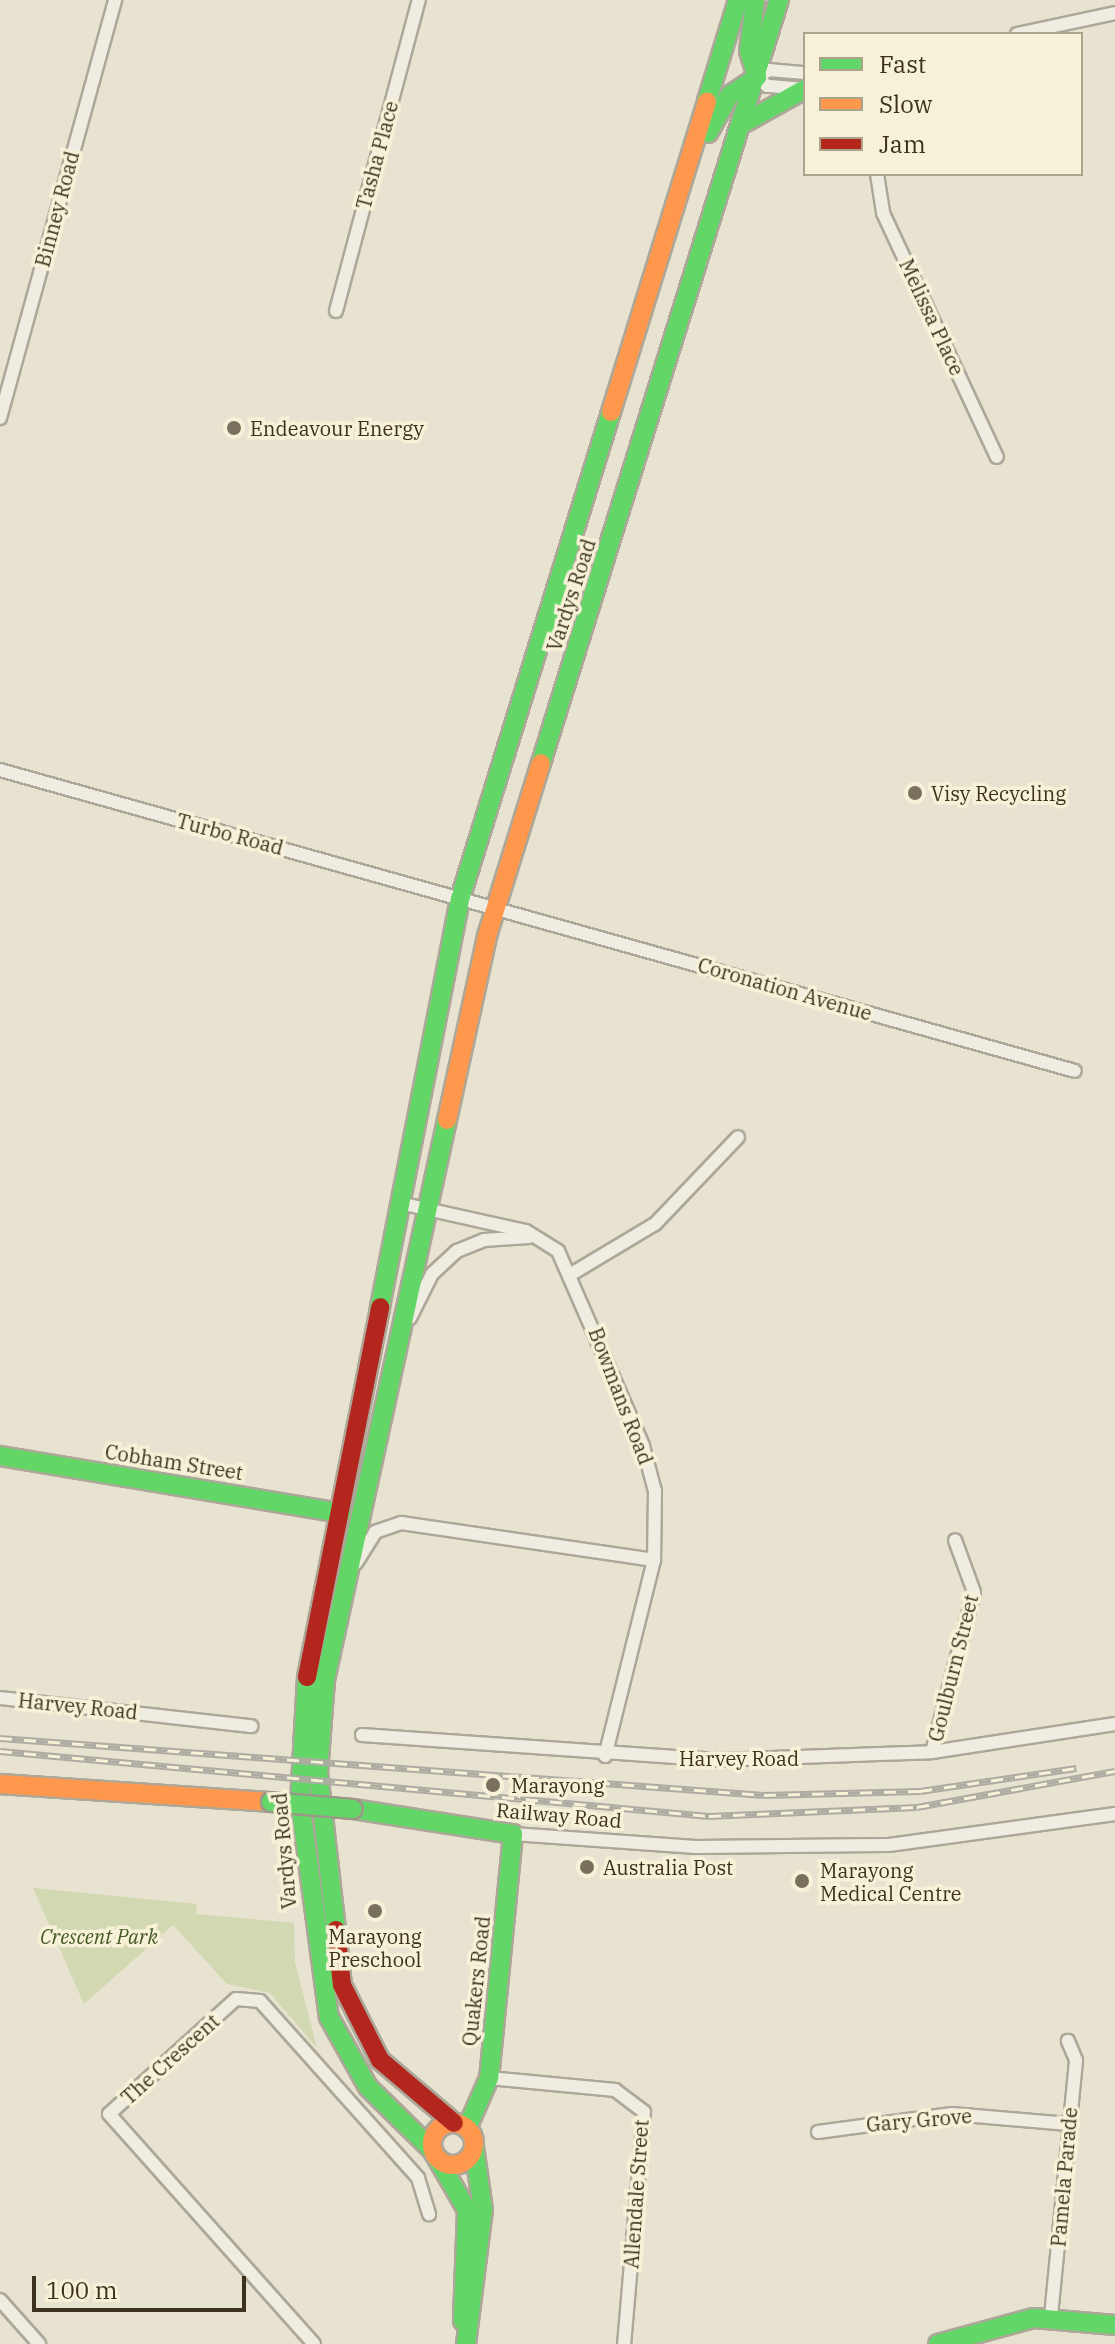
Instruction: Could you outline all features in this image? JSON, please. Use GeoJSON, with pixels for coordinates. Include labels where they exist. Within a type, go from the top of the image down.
{"type":"FeatureCollection","features":[{"type":"Feature","properties":{"kind":"main road","name":"Vardys Road"},"geometry":{"type":"LineString","coordinates":[[435,2154],[346,2055],[319,1974],[300,1745],[341,1513],[404,1204],[460,899],[693,161],[738,0]]}},
{"type":"Feature","properties":{"kind":"main road"},"geometry":{"type":"LineString","coordinates":[[693,161],[729,96],[757,77],[749,51],[755,0]]}},
{"type":"Feature","properties":{"kind":"main road","name":"Vardys Road"},"geometry":{"type":"LineString","coordinates":[[461,2125],[380,2060],[342,1985],[318,1773],[325,1680],[379,1452],[495,908],[744,123],[779,0]]}},
{"type":"Feature","properties":{"kind":"main road"},"geometry":{"type":"LineString","coordinates":[[744,123],[803,90]]}},
{"type":"Feature","properties":{"kind":"main road","name":"Vardys Road"},"geometry":{"type":"LineString","coordinates":[[341,1513],[358,1501],[379,1452]]}},
{"type":"Feature","properties":{"kind":"main road","name":"Cobham Street"},"geometry":{"type":"LineString","coordinates":[[0,1456],[341,1513]]}},
{"type":"Feature","properties":{"kind":"main road","name":"Vardys Road"},"geometry":{"type":"LineString","coordinates":[[341,1513],[349,1530],[347,1579]]}},
{"type":"Feature","properties":{"kind":"main road","name":"Railway Road"},"geometry":{"type":"LineString","coordinates":[[0,1784],[353,1809],[513,1834]]}},
{"type":"Feature","properties":{"kind":"main road","name":"Quakers Road"},"geometry":{"type":"LineString","coordinates":[[435,2154],[436,2130],[461,2125],[489,2078],[513,1834]]}},
{"type":"Feature","properties":{"kind":"main road"},"geometry":{"type":"LineString","coordinates":[[461,2125],[474,2147],[483,2210],[464,2344]]}},
{"type":"Feature","properties":{"kind":"main road"},"geometry":{"type":"LineString","coordinates":[[435,2154],[462,2163],[474,2147]]}},
{"type":"Feature","properties":{"kind":"main road"},"geometry":{"type":"LineString","coordinates":[[435,2154],[467,2210],[464,2344]]}},
{"type":"Feature","properties":{"kind":"main road"},"geometry":{"type":"LineString","coordinates":[[938,2344],[1051,2316],[1115,2325]]}},
{"type":"Feature","properties":{"kind":"street","name":"Binney Road"},"geometry":{"type":"LineString","coordinates":[[0,418],[115,0]]}},
{"type":"Feature","properties":{"kind":"street","name":"Tasha Place"},"geometry":{"type":"LineString","coordinates":[[336,311],[419,0]]}},
{"type":"Feature","properties":{"kind":"street"},"geometry":{"type":"LineString","coordinates":[[1026,32],[1115,13]]}},
{"type":"Feature","properties":{"kind":"street"},"geometry":{"type":"LineString","coordinates":[[803,73],[769,70],[757,77],[767,86],[803,89]]}},
{"type":"Feature","properties":{"kind":"street","name":"Melissa Place"},"geometry":{"type":"LineString","coordinates":[[877,176],[883,213],[997,457]]}},
{"type":"Feature","properties":{"kind":"street","name":"Turbo Road"},"geometry":{"type":"LineString","coordinates":[[0,770],[495,908]]}},
{"type":"Feature","properties":{"kind":"street","name":"Coronation Avenue"},"geometry":{"type":"LineString","coordinates":[[495,908],[1075,1071]]}},
{"type":"Feature","properties":{"kind":"street"},"geometry":{"type":"LineString","coordinates":[[573,1273],[655,1224],[738,1137]]}},
{"type":"Feature","properties":{"kind":"street"},"geometry":{"type":"LineString","coordinates":[[404,1204],[540,1238]]}},
{"type":"Feature","properties":{"kind":"street"},"geometry":{"type":"LineString","coordinates":[[402,1341],[422,1290],[444,1260],[484,1240],[540,1238]]}},
{"type":"Feature","properties":{"kind":"street","name":"Bowmans Road"},"geometry":{"type":"LineString","coordinates":[[540,1238],[573,1273],[650,1468],[654,1560],[605,1756]]}},
{"type":"Feature","properties":{"kind":"street"},"geometry":{"type":"LineString","coordinates":[[347,1579],[381,1528],[431,1525],[654,1560]]}},
{"type":"Feature","properties":{"kind":"street","name":"Goulburn Street"},"geometry":{"type":"LineString","coordinates":[[932,1752],[974,1592],[955,1540]]}},
{"type":"Feature","properties":{"kind":"street","name":"Harvey Road"},"geometry":{"type":"LineString","coordinates":[[0,1698],[251,1726]]}},
{"type":"Feature","properties":{"kind":"street","name":"Harvey Road"},"geometry":{"type":"LineString","coordinates":[[362,1735],[605,1756],[932,1752],[1115,1724]]}},
{"type":"Feature","properties":{"kind":"street","name":"Railway Road"},"geometry":{"type":"LineString","coordinates":[[513,1834],[708,1847],[889,1845],[1115,1814]]}},
{"type":"Feature","properties":{"kind":"street","name":"The Crescent"},"geometry":{"type":"LineString","coordinates":[[314,2344],[109,2114],[236,1999],[260,2001],[418,2178],[429,2214]]}},
{"type":"Feature","properties":{"kind":"street","name":"Pamela Parade"},"geometry":{"type":"LineString","coordinates":[[1051,2316],[1076,2060],[1068,2041]]}},
{"type":"Feature","properties":{"kind":"street","name":"Allendale Street"},"geometry":{"type":"LineString","coordinates":[[489,2078],[615,2090],[644,2112],[624,2344]]}},
{"type":"Feature","properties":{"kind":"street","name":"Gary Grove"},"geometry":{"type":"LineString","coordinates":[[818,2132],[952,2114],[1069,2124]]}},
{"type":"Feature","properties":{"kind":"street"},"geometry":{"type":"LineString","coordinates":[[0,2300],[39,2344]]}},
{"type":"Feature","properties":{"kind":"green space","name":"Crescent Park"},"geometry":{"type":"Polygon","coordinates":[[[33,1888],[197,1904],[196,1914],[294,1923],[295,1962],[317,2048],[270,1993],[227,1984],[173,1925],[84,2004],[33,1888]]]}},
{"type":"Feature","properties":{"kind":"railway"},"geometry":{"type":"LineString","coordinates":[[0,1738],[764,1795],[920,1791],[1076,1768]]}},
{"type":"Feature","properties":{"kind":"railway"},"geometry":{"type":"LineString","coordinates":[[0,1751],[709,1816],[917,1807],[1115,1771]]}},
{"type":"Feature","properties":{"kind":"traffic: fast"},"geometry":{"type":"LineString","coordinates":[[707,101],[738,0]]}},
{"type":"Feature","properties":{"kind":"traffic: fast"},"geometry":{"type":"LineString","coordinates":[[755,0],[749,51],[757,77]]}},
{"type":"Feature","properties":{"kind":"traffic: fast"},"geometry":{"type":"LineString","coordinates":[[541,763],[779,0]]}},
{"type":"Feature","properties":{"kind":"traffic: fast"},"geometry":{"type":"LineString","coordinates":[[708,133],[729,96],[757,77]]}},
{"type":"Feature","properties":{"kind":"traffic: fast"},"geometry":{"type":"LineString","coordinates":[[744,123],[803,90]]}},
{"type":"Feature","properties":{"kind":"traffic: fast"},"geometry":{"type":"LineString","coordinates":[[380,1307],[460,899],[611,412]]}},
{"type":"Feature","properties":{"kind":"traffic: fast"},"geometry":{"type":"LineString","coordinates":[[336,1930],[318,1773],[325,1680],[447,1120]]}},
{"type":"Feature","properties":{"kind":"traffic: fast"},"geometry":{"type":"LineString","coordinates":[[0,1456],[341,1513]]}},
{"type":"Feature","properties":{"kind":"traffic: fast"},"geometry":{"type":"LineString","coordinates":[[307,1677],[300,1801],[329,2017],[368,2087],[432,2150]]}},
{"type":"Feature","properties":{"kind":"traffic: fast"},"geometry":{"type":"LineString","coordinates":[[271,1802],[353,1809]]}},
{"type":"Feature","properties":{"kind":"traffic: fast"},"geometry":{"type":"LineString","coordinates":[[353,1809],[513,1834],[489,2078],[467,2128]]}},
{"type":"Feature","properties":{"kind":"traffic: fast"},"geometry":{"type":"LineString","coordinates":[[466,2344],[483,2210],[474,2147]]}},
{"type":"Feature","properties":{"kind":"traffic: fast"},"geometry":{"type":"LineString","coordinates":[[437,2158],[467,2210],[463,2321]]}},
{"type":"Feature","properties":{"kind":"traffic: fast"},"geometry":{"type":"LineString","coordinates":[[938,2344],[1034,2318],[1115,2325]]}},
{"type":"Feature","properties":{"kind":"traffic: slow"},"geometry":{"type":"LineString","coordinates":[[611,412],[707,101]]}},
{"type":"Feature","properties":{"kind":"traffic: slow"},"geometry":{"type":"LineString","coordinates":[[447,1120],[487,936],[541,763]]}},
{"type":"Feature","properties":{"kind":"traffic: slow"},"geometry":{"type":"LineString","coordinates":[[0,1784],[271,1802]]}},
{"type":"Feature","properties":{"kind":"traffic: slow"},"geometry":{"type":"LineString","coordinates":[[453,2123],[468,2129],[474,2144],[468,2159],[453,2165],[438,2159],[432,2144],[438,2129],[453,2123]]}},
{"type":"Feature","properties":{"kind":"traffic: jam"},"geometry":{"type":"LineString","coordinates":[[307,1677],[380,1307]]}},
{"type":"Feature","properties":{"kind":"traffic: jam"},"geometry":{"type":"LineString","coordinates":[[336,1930],[342,1985],[380,2060],[454,2123]]}},
{"type":"Feature","properties":{"kind":"place","name":"Endeavour Energy"},"geometry":{"type":"Point","coordinates":[234,428]}},
{"type":"Feature","properties":{"kind":"place","name":"Visy Recycling"},"geometry":{"type":"Point","coordinates":[915,793]}},
{"type":"Feature","properties":{"kind":"place","name":"Marayong"},"geometry":{"type":"Point","coordinates":[493,1785]}},
{"type":"Feature","properties":{"kind":"place","name":"Australia Post"},"geometry":{"type":"Point","coordinates":[587,1867]}},
{"type":"Feature","properties":{"kind":"place","name":"Marayong Medical Centre"},"geometry":{"type":"Point","coordinates":[802,1881]}},
{"type":"Feature","properties":{"kind":"place","name":"Marayong Preschool"},"geometry":{"type":"Point","coordinates":[375,1911]}}]}
